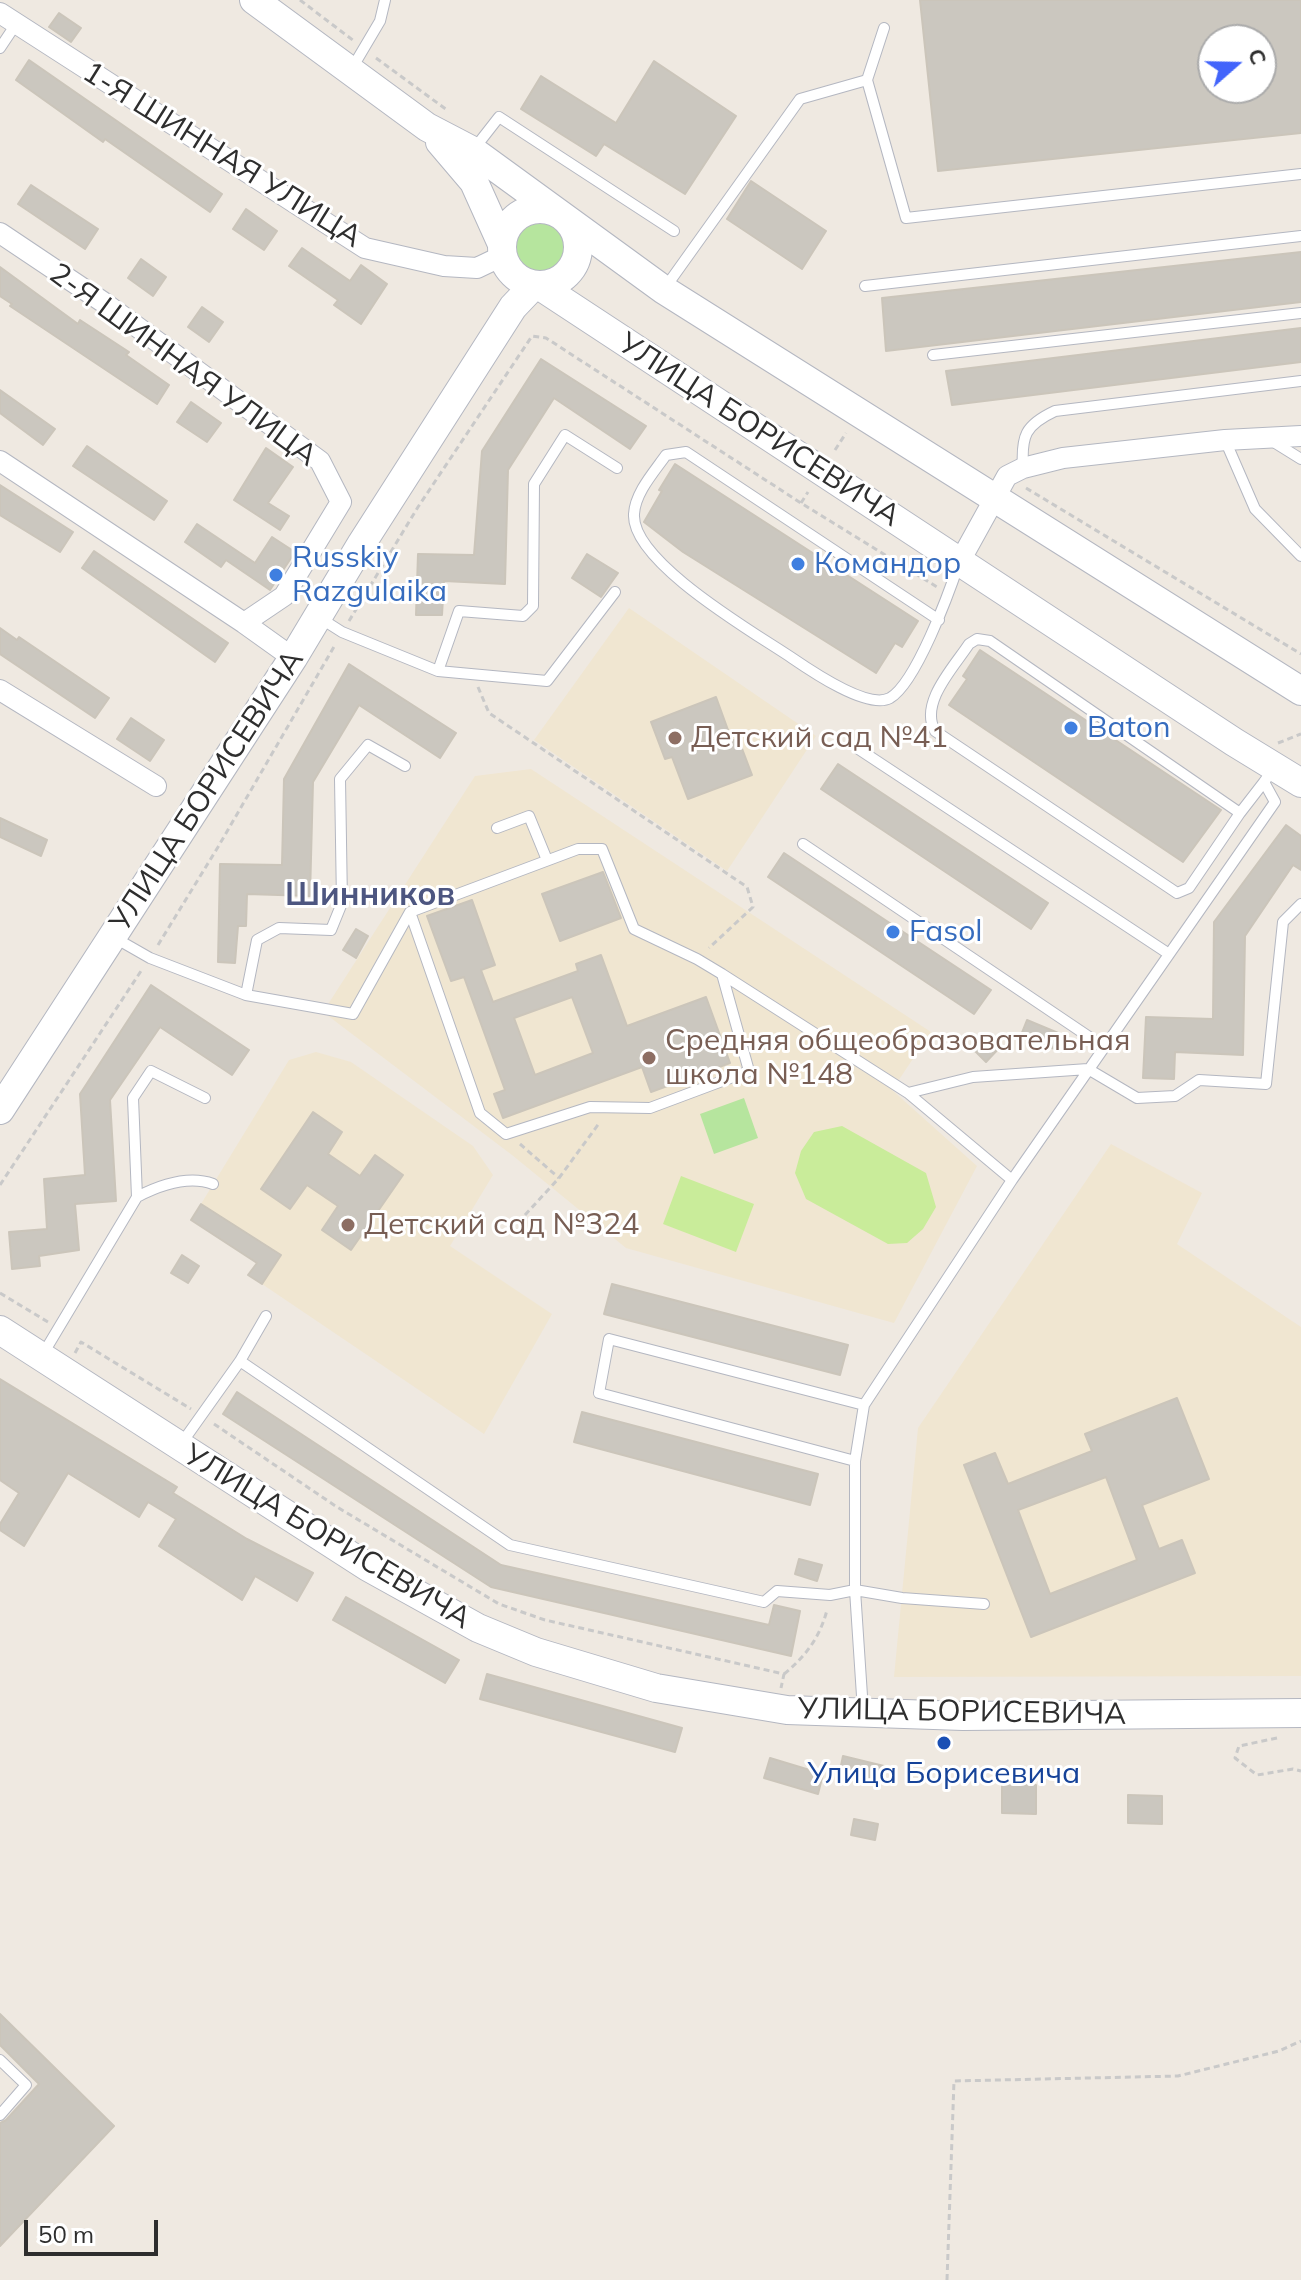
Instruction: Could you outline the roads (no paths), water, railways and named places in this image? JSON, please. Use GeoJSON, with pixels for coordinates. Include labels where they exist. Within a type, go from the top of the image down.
{"type":"FeatureCollection","features":[{"type":"Feature","properties":{"kind":"street"},"geometry":{"type":"LineString","coordinates":[[254,0],[427,127],[473,151],[664,290],[1008,481],[1301,691]]}},
{"type":"Feature","properties":{"kind":"street","name":"1-Я ШИННАЯ УЛИЦА"},"geometry":{"type":"LineString","coordinates":[[8,19],[365,248],[444,266],[477,268],[504,256]]}},
{"type":"Feature","properties":{"kind":"street"},"geometry":{"type":"LineString","coordinates":[[427,127],[474,182],[504,256],[513,307]]}},
{"type":"Feature","properties":{"kind":"street"},"geometry":{"type":"LineString","coordinates":[[533,209],[556,212],[566,219],[578,242],[578,255],[573,267],[552,284],[537,286],[523,282],[504,256],[512,221],[533,209]]}},
{"type":"Feature","properties":{"kind":"street","name":"2-Я ШИННАЯ УЛИЦА"},"geometry":{"type":"LineString","coordinates":[[0,233],[106,304],[320,461],[341,502],[284,596],[244,623]]}},
{"type":"Feature","properties":{"kind":"street","name":"УЛИЦА БОРИСЕВИЧА"},"geometry":{"type":"LineString","coordinates":[[0,1110],[293,658],[370,530],[513,307],[537,286],[960,561],[1270,774],[1301,783]]}},
{"type":"Feature","properties":{"kind":"street"},"geometry":{"type":"LineString","coordinates":[[960,561],[1008,481],[1063,458],[1225,440],[1301,436]]}},
{"type":"Feature","properties":{"kind":"street"},"geometry":{"type":"LineString","coordinates":[[0,461],[293,658]]}},
{"type":"Feature","properties":{"kind":"street"},"geometry":{"type":"LineString","coordinates":[[0,690],[156,786]]}},
{"type":"Feature","properties":{"kind":"street","name":"УЛИЦА БОРИСЕВИЧА"},"geometry":{"type":"LineString","coordinates":[[0,1330],[368,1567],[478,1628],[536,1652],[656,1688],[787,1710],[963,1716],[1294,1714]]}},
{"type":"Feature","properties":{"kind":"lane"},"geometry":{"type":"LineString","coordinates":[[350,72],[380,21],[385,0]]}},
{"type":"Feature","properties":{"kind":"lane"},"geometry":{"type":"LineString","coordinates":[[0,48],[8,19]]}},
{"type":"Feature","properties":{"kind":"lane"},"geometry":{"type":"LineString","coordinates":[[884,28],[867,80],[906,218],[1301,174]]}},
{"type":"Feature","properties":{"kind":"lane"},"geometry":{"type":"LineString","coordinates":[[664,290],[800,99],[867,80]]}},
{"type":"Feature","properties":{"kind":"lane"},"geometry":{"type":"LineString","coordinates":[[473,151],[499,117],[674,231]]}},
{"type":"Feature","properties":{"kind":"lane"},"geometry":{"type":"LineString","coordinates":[[865,286],[1301,236]]}},
{"type":"Feature","properties":{"kind":"lane"},"geometry":{"type":"LineString","coordinates":[[933,355],[1301,313]]}},
{"type":"Feature","properties":{"kind":"lane"},"geometry":{"type":"LineString","coordinates":[[1008,481],[1022,442],[1037,419],[1055,411],[1301,381]]}},
{"type":"Feature","properties":{"kind":"lane"},"geometry":{"type":"LineString","coordinates":[[438,671],[459,611],[523,616],[533,606],[534,484],[565,435],[617,468]]}},
{"type":"Feature","properties":{"kind":"lane"},"geometry":{"type":"LineString","coordinates":[[1267,438],[1301,459]]}},
{"type":"Feature","properties":{"kind":"lane"},"geometry":{"type":"LineString","coordinates":[[1225,440],[1255,509],[1301,556]]}},
{"type":"Feature","properties":{"kind":"lane"},"geometry":{"type":"LineString","coordinates":[[939,620],[686,452],[666,455],[642,491],[634,515],[645,547],[676,579],[808,669],[857,695],[876,701],[890,698],[903,685],[939,620],[960,561]]}},
{"type":"Feature","properties":{"kind":"lane"},"geometry":{"type":"LineString","coordinates":[[318,617],[342,632],[438,671],[547,681],[615,592]]}},
{"type":"Feature","properties":{"kind":"lane"},"geometry":{"type":"LineString","coordinates":[[1240,813],[990,641],[977,639],[969,644],[932,702],[929,715],[935,731],[1177,893],[1189,888],[1270,774]]}},
{"type":"Feature","properties":{"kind":"lane"},"geometry":{"type":"LineString","coordinates":[[246,995],[257,940],[279,928],[331,930],[342,903],[340,779],[368,745],[405,766]]}},
{"type":"Feature","properties":{"kind":"lane"},"geometry":{"type":"LineString","coordinates":[[857,748],[1169,954]]}},
{"type":"Feature","properties":{"kind":"lane"},"geometry":{"type":"LineString","coordinates":[[863,1713],[855,1590],[855,1461],[864,1405],[1012,1180],[1275,802],[1270,774]]}},
{"type":"Feature","properties":{"kind":"lane"},"geometry":{"type":"LineString","coordinates":[[497,828],[529,816],[547,860]]}},
{"type":"Feature","properties":{"kind":"lane"},"geometry":{"type":"LineString","coordinates":[[803,844],[1104,1047]]}},
{"type":"Feature","properties":{"kind":"lane"},"geometry":{"type":"LineString","coordinates":[[114,937],[150,958],[246,995],[353,1014],[410,912],[578,849],[602,849],[634,929],[697,959],[908,1093],[1012,1180]]}},
{"type":"Feature","properties":{"kind":"lane"},"geometry":{"type":"LineString","coordinates":[[908,1093],[973,1077],[1088,1069],[1137,1098],[1175,1096],[1199,1080],[1266,1084],[1283,922],[1301,904]]}},
{"type":"Feature","properties":{"kind":"lane"},"geometry":{"type":"LineString","coordinates":[[410,912],[480,1113],[508,1133],[590,1107],[650,1108],[749,1071],[722,974]]}},
{"type":"Feature","properties":{"kind":"lane"},"geometry":{"type":"LineString","coordinates":[[137,1197],[133,1098],[151,1071],[205,1098]]}},
{"type":"Feature","properties":{"kind":"lane"},"geometry":{"type":"LineString","coordinates":[[42,1356],[137,1197],[156,1188],[198,1178],[213,1184]]}},
{"type":"Feature","properties":{"kind":"lane"},"geometry":{"type":"LineString","coordinates":[[179,1448],[240,1361],[266,1316]]}},
{"type":"Feature","properties":{"kind":"lane"},"geometry":{"type":"LineString","coordinates":[[855,1461],[599,1393],[609,1339],[864,1405]]}},
{"type":"Feature","properties":{"kind":"lane"},"geometry":{"type":"LineString","coordinates":[[240,1361],[510,1545],[764,1602],[777,1591],[830,1595],[855,1590],[902,1598],[984,1604]]}},
{"type":"Feature","properties":{"kind":"lane"},"geometry":{"type":"LineString","coordinates":[[0,2060],[26,2085],[0,2115]]}},
{"type":"Feature","properties":{"kind":"place","name":"Командор"},"geometry":{"type":"Point","coordinates":[798,564]}},
{"type":"Feature","properties":{"kind":"place","name":"Russkiy Razgulaika"},"geometry":{"type":"Point","coordinates":[276,575]}},
{"type":"Feature","properties":{"kind":"place","name":"Baton"},"geometry":{"type":"Point","coordinates":[1071,728]}},
{"type":"Feature","properties":{"kind":"place","name":"Детский сад №41"},"geometry":{"type":"Point","coordinates":[675,738]}},
{"type":"Feature","properties":{"kind":"place","name":"Fasol"},"geometry":{"type":"Point","coordinates":[893,932]}},
{"type":"Feature","properties":{"kind":"place","name":"Средняя общеобразовательная школа №148"},"geometry":{"type":"Point","coordinates":[649,1058]}},
{"type":"Feature","properties":{"kind":"place","name":"Детский сад №324"},"geometry":{"type":"Point","coordinates":[348,1225]}},
{"type":"Feature","properties":{"kind":"place","name":"Улица Борисевича"},"geometry":{"type":"Point","coordinates":[944,1743]}},
{"type":"Feature","properties":{"kind":"district","name":"Шинников"},"geometry":{"type":"Point","coordinates":[370,895]}}]}
